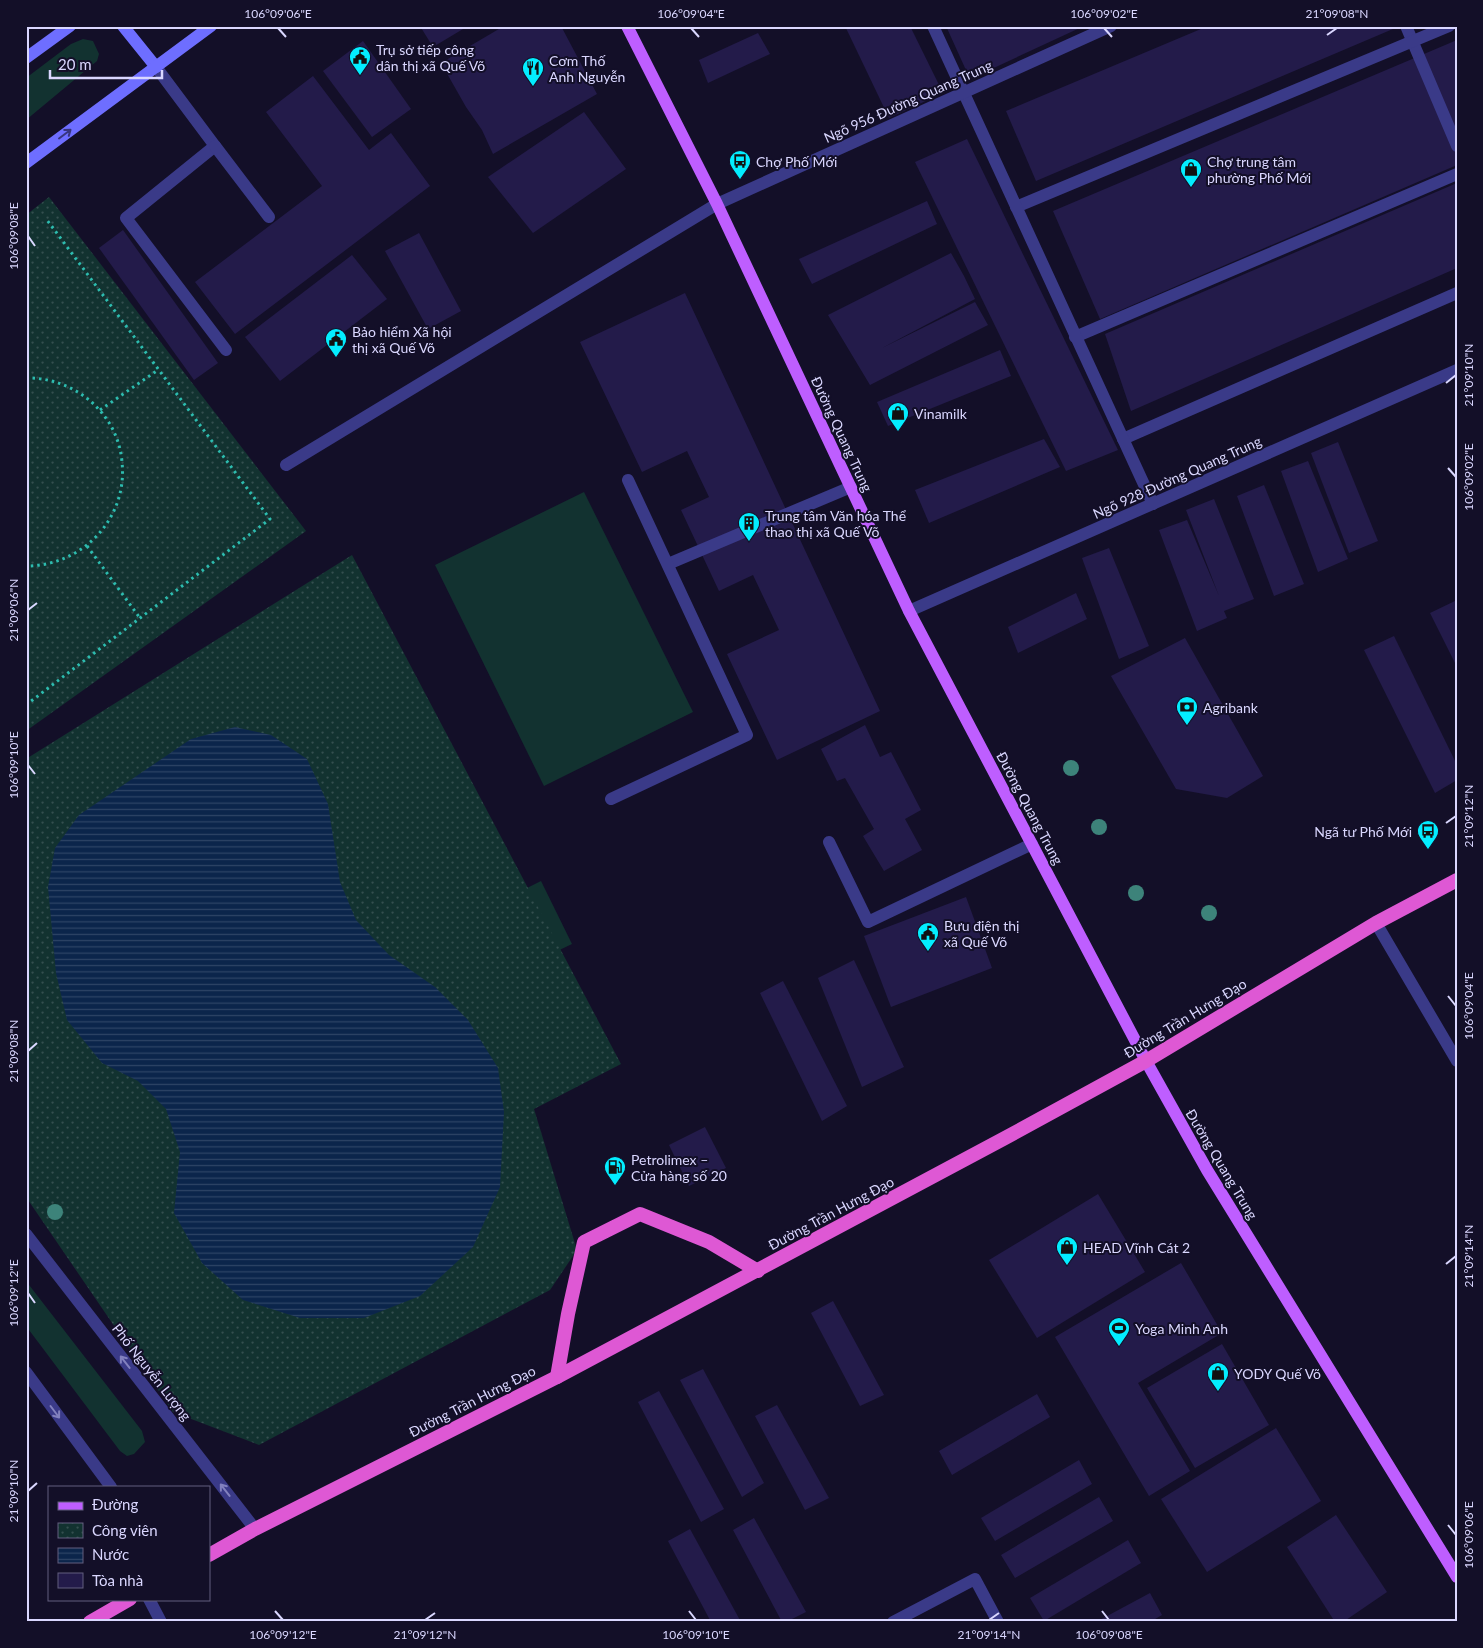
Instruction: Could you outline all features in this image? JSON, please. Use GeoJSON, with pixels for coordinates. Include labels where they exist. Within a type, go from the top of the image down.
{"type":"FeatureCollection","features":[{"type":"Feature","properties":{"kind":"highway","name":"Đường Trần Hưng Đạo"},"geometry":{"type":"LineString","coordinates":[[210,1554],[255,1528],[557,1377],[1146,1062],[1376,924],[1457,880]]}},
{"type":"Feature","properties":{"kind":"highway"},"geometry":{"type":"LineString","coordinates":[[557,1377],[568,1314],[584,1242],[640,1214],[709,1242],[758,1271]]}},
{"type":"Feature","properties":{"kind":"highway"},"geometry":{"type":"LineString","coordinates":[[90,1622],[128,1600]]}},
{"type":"Feature","properties":{"kind":"main road"},"geometry":{"type":"LineString","coordinates":[[26,58],[70,26]]}},
{"type":"Feature","properties":{"kind":"main road"},"geometry":{"type":"LineString","coordinates":[[123,26],[156,68]]}},
{"type":"Feature","properties":{"kind":"main road"},"geometry":{"type":"LineString","coordinates":[[26,164],[211,26]]}},
{"type":"Feature","properties":{"kind":"main road","name":"Đường Quang Trung"},"geometry":{"type":"LineString","coordinates":[[627,26],[717,204],[909,611],[1146,1062],[1213,1179],[1457,1577]]}},
{"type":"Feature","properties":{"kind":"street"},"geometry":{"type":"LineString","coordinates":[[933,26],[1153,504]]}},
{"type":"Feature","properties":{"kind":"street","name":"Ngõ 956 Đường Quang Trung"},"geometry":{"type":"LineString","coordinates":[[286,465],[717,204],[1112,26]]}},
{"type":"Feature","properties":{"kind":"street"},"geometry":{"type":"LineString","coordinates":[[1406,26],[1457,146]]}},
{"type":"Feature","properties":{"kind":"street"},"geometry":{"type":"LineString","coordinates":[[1016,207],[1449,26]]}},
{"type":"Feature","properties":{"kind":"street"},"geometry":{"type":"LineString","coordinates":[[156,68],[269,217]]}},
{"type":"Feature","properties":{"kind":"street"},"geometry":{"type":"LineString","coordinates":[[215,146],[126,218],[226,350]]}},
{"type":"Feature","properties":{"kind":"street"},"geometry":{"type":"LineString","coordinates":[[1075,337],[1457,174]]}},
{"type":"Feature","properties":{"kind":"street"},"geometry":{"type":"LineString","coordinates":[[1123,439],[1457,293]]}},
{"type":"Feature","properties":{"kind":"street","name":"Ngõ 928 Đường Quang Trung"},"geometry":{"type":"LineString","coordinates":[[909,611],[1457,370]]}},
{"type":"Feature","properties":{"kind":"street"},"geometry":{"type":"LineString","coordinates":[[611,799],[747,734],[628,480]]}},
{"type":"Feature","properties":{"kind":"street"},"geometry":{"type":"LineString","coordinates":[[668,564],[850,487]]}},
{"type":"Feature","properties":{"kind":"street"},"geometry":{"type":"LineString","coordinates":[[830,842],[868,922],[1032,844]]}},
{"type":"Feature","properties":{"kind":"street"},"geometry":{"type":"LineString","coordinates":[[1376,924],[1457,1061]]}},
{"type":"Feature","properties":{"kind":"street","name":"Phố Nguyễn Lượng"},"geometry":{"type":"LineString","coordinates":[[26,1234],[255,1528]]}},
{"type":"Feature","properties":{"kind":"street"},"geometry":{"type":"LineString","coordinates":[[26,1372],[110,1486]]}},
{"type":"Feature","properties":{"kind":"street"},"geometry":{"type":"LineString","coordinates":[[894,1622],[975,1579],[998,1622]]}},
{"type":"Feature","properties":{"kind":"street"},"geometry":{"type":"LineString","coordinates":[[150,1600],[161,1622]]}},
{"type":"Feature","properties":{"kind":"path"},"geometry":{"type":"LineString","coordinates":[[26,705],[270,518],[46,220]]}},
{"type":"Feature","properties":{"kind":"path"},"geometry":{"type":"LineString","coordinates":[[100,410],[158,370]]}},
{"type":"Feature","properties":{"kind":"path"},"geometry":{"type":"LineString","coordinates":[[26,378],[39,378],[56,382],[72,388],[88,398],[100,410],[111,426],[119,444],[122,462],[119,500],[112,517],[98,535],[72,556],[57,562],[38,566],[26,566]]}},
{"type":"Feature","properties":{"kind":"path"},"geometry":{"type":"LineString","coordinates":[[86,546],[140,618]]}},
{"type":"Feature","properties":{"kind":"green space"},"geometry":{"type":"Polygon","coordinates":[[[83,39],[93,41],[99,54],[97,61],[26,120],[26,78],[71,44],[83,39]]]}},
{"type":"Feature","properties":{"kind":"green space"},"geometry":{"type":"Polygon","coordinates":[[[49,197],[306,531],[26,731],[26,215],[49,197]]]}},
{"type":"Feature","properties":{"kind":"green space"},"geometry":{"type":"Polygon","coordinates":[[[584,492],[693,712],[544,786],[435,565],[584,492]]]}},
{"type":"Feature","properties":{"kind":"green space"},"geometry":{"type":"Polygon","coordinates":[[[352,555],[621,1064],[534,1109],[577,1250],[550,1290],[259,1445],[173,1412],[26,1197],[26,759],[352,555]]]}},
{"type":"Feature","properties":{"kind":"green space"},"geometry":{"type":"Polygon","coordinates":[[[541,881],[572,944],[547,956],[487,908],[541,881]]]}},
{"type":"Feature","properties":{"kind":"green space"},"geometry":{"type":"Polygon","coordinates":[[[26,1281],[142,1431],[145,1442],[134,1454],[127,1456],[120,1451],[26,1326],[26,1281]]]}},
{"type":"Feature","properties":{"kind":"water"},"geometry":{"type":"Polygon","coordinates":[[[235,727],[271,735],[307,759],[328,804],[340,882],[356,920],[389,955],[435,987],[468,1020],[498,1068],[504,1112],[500,1187],[473,1247],[420,1296],[364,1318],[300,1318],[243,1300],[202,1263],[174,1213],[180,1152],[166,1109],[138,1081],[102,1063],[67,1020],[56,973],[48,887],[55,848],[79,815],[191,739],[235,727]]]}},
{"type":"Feature","properties":{"kind":"building"},"geometry":{"type":"Polygon","coordinates":[[[420,26],[468,26],[433,47],[420,26]]]}},
{"type":"Feature","properties":{"kind":"building"},"geometry":{"type":"Polygon","coordinates":[[[504,26],[561,26],[597,94],[493,154],[482,130],[466,107],[441,63],[504,26]]]}},
{"type":"Feature","properties":{"kind":"building"},"geometry":{"type":"Polygon","coordinates":[[[845,26],[910,26],[943,93],[889,118],[845,26]]]}},
{"type":"Feature","properties":{"kind":"building"},"geometry":{"type":"Polygon","coordinates":[[[946,26],[1084,26],[970,79],[946,26]]]}},
{"type":"Feature","properties":{"kind":"building"},"geometry":{"type":"Polygon","coordinates":[[[1208,26],[1400,26],[1036,181],[1006,111],[1208,26]]]}},
{"type":"Feature","properties":{"kind":"building"},"geometry":{"type":"Polygon","coordinates":[[[758,33],[770,54],[708,83],[699,60],[758,33]]]}},
{"type":"Feature","properties":{"kind":"building"},"geometry":{"type":"Polygon","coordinates":[[[1457,40],[1457,165],[1100,319],[1053,211],[1457,40]]]}},
{"type":"Feature","properties":{"kind":"building"},"geometry":{"type":"Polygon","coordinates":[[[363,41],[411,109],[372,137],[323,71],[363,41]]]}},
{"type":"Feature","properties":{"kind":"building"},"geometry":{"type":"Polygon","coordinates":[[[313,76],[369,150],[391,133],[430,186],[235,334],[195,282],[322,186],[266,112],[313,76]]]}},
{"type":"Feature","properties":{"kind":"building"},"geometry":{"type":"Polygon","coordinates":[[[584,112],[626,169],[533,233],[488,177],[584,112]]]}},
{"type":"Feature","properties":{"kind":"building"},"geometry":{"type":"Polygon","coordinates":[[[967,139],[1118,450],[1066,471],[915,162],[967,139]]]}},
{"type":"Feature","properties":{"kind":"building"},"geometry":{"type":"Polygon","coordinates":[[[1457,183],[1457,268],[1131,411],[1105,334],[1457,183]]]}},
{"type":"Feature","properties":{"kind":"building"},"geometry":{"type":"Polygon","coordinates":[[[927,201],[937,224],[812,284],[799,259],[927,201]]]}},
{"type":"Feature","properties":{"kind":"building"},"geometry":{"type":"Polygon","coordinates":[[[123,230],[218,363],[194,380],[99,248],[123,230]]]}},
{"type":"Feature","properties":{"kind":"building"},"geometry":{"type":"Polygon","coordinates":[[[419,233],[461,311],[428,329],[385,251],[419,233]]]}},
{"type":"Feature","properties":{"kind":"building"},"geometry":{"type":"Polygon","coordinates":[[[951,253],[975,299],[882,348],[975,302],[988,325],[870,385],[828,315],[951,253]]]}},
{"type":"Feature","properties":{"kind":"building"},"geometry":{"type":"Polygon","coordinates":[[[352,255],[387,299],[280,381],[245,337],[352,255]]]}},
{"type":"Feature","properties":{"kind":"building","name":"Trung tâm Văn hóa Thể thao thị xã Quế Võ"},"geometry":{"type":"Polygon","coordinates":[[[685,293],[880,711],[777,760],[727,654],[779,630],[753,575],[719,591],[681,510],[709,497],[687,451],[642,472],[580,342],[685,293]]]}},
{"type":"Feature","properties":{"kind":"building"},"geometry":{"type":"Polygon","coordinates":[[[1000,350],[1011,376],[888,426],[877,402],[1000,350]]]}},
{"type":"Feature","properties":{"kind":"building"},"geometry":{"type":"Polygon","coordinates":[[[1044,439],[1060,467],[929,523],[915,490],[1044,439]]]}},
{"type":"Feature","properties":{"kind":"building"},"geometry":{"type":"Polygon","coordinates":[[[1338,442],[1378,541],[1349,553],[1311,453],[1338,442]]]}},
{"type":"Feature","properties":{"kind":"building"},"geometry":{"type":"Polygon","coordinates":[[[1308,461],[1348,559],[1318,572],[1281,471],[1308,461]]]}},
{"type":"Feature","properties":{"kind":"building"},"geometry":{"type":"Polygon","coordinates":[[[1264,485],[1304,584],[1274,596],[1237,496],[1264,485]]]}},
{"type":"Feature","properties":{"kind":"building"},"geometry":{"type":"Polygon","coordinates":[[[1214,499],[1254,599],[1224,611],[1227,618],[1197,631],[1159,530],[1187,520],[1219,596],[1186,510],[1214,499]]]}},
{"type":"Feature","properties":{"kind":"building"},"geometry":{"type":"Polygon","coordinates":[[[1109,548],[1149,646],[1119,659],[1082,558],[1109,548]]]}},
{"type":"Feature","properties":{"kind":"building"},"geometry":{"type":"Polygon","coordinates":[[[1076,593],[1087,619],[1018,653],[1008,627],[1076,593]]]}},
{"type":"Feature","properties":{"kind":"building"},"geometry":{"type":"Polygon","coordinates":[[[1457,600],[1457,667],[1430,613],[1457,600]]]}},
{"type":"Feature","properties":{"kind":"building"},"geometry":{"type":"Polygon","coordinates":[[[1394,636],[1457,765],[1457,780],[1435,793],[1364,650],[1394,636]]]}},
{"type":"Feature","properties":{"kind":"building","name":"Agribank"},"geometry":{"type":"Polygon","coordinates":[[[1185,638],[1263,776],[1227,798],[1176,789],[1111,676],[1185,638]]]}},
{"type":"Feature","properties":{"kind":"building"},"geometry":{"type":"Polygon","coordinates":[[[865,725],[880,757],[891,752],[921,810],[905,819],[922,850],[884,871],[863,836],[874,829],[845,778],[837,781],[821,749],[865,725]]]}},
{"type":"Feature","properties":{"kind":"building","name":"Bưu điện thị xã Quế Võ"},"geometry":{"type":"Polygon","coordinates":[[[966,897],[992,968],[891,1007],[864,936],[966,897]]]}},
{"type":"Feature","properties":{"kind":"building"},"geometry":{"type":"Polygon","coordinates":[[[854,960],[904,1067],[862,1087],[818,978],[854,960]]]}},
{"type":"Feature","properties":{"kind":"building"},"geometry":{"type":"Polygon","coordinates":[[[783,981],[847,1106],[822,1121],[760,993],[783,981]]]}},
{"type":"Feature","properties":{"kind":"building"},"geometry":{"type":"Polygon","coordinates":[[[705,1127],[726,1168],[689,1186],[669,1145],[705,1127]]]}},
{"type":"Feature","properties":{"kind":"building","name":"HEAD Vĩnh Cát 2"},"geometry":{"type":"Polygon","coordinates":[[[1098,1194],[1145,1272],[1037,1338],[989,1260],[1098,1194]]]}},
{"type":"Feature","properties":{"kind":"building"},"geometry":{"type":"Polygon","coordinates":[[[1181,1263],[1222,1333],[1138,1383],[1190,1471],[1149,1496],[1055,1337],[1181,1263]]]}},
{"type":"Feature","properties":{"kind":"building"},"geometry":{"type":"Polygon","coordinates":[[[833,1301],[884,1395],[860,1406],[811,1313],[833,1301]]]}},
{"type":"Feature","properties":{"kind":"building"},"geometry":{"type":"Polygon","coordinates":[[[1222,1344],[1269,1425],[1195,1468],[1147,1388],[1222,1344]]]}},
{"type":"Feature","properties":{"kind":"building"},"geometry":{"type":"Polygon","coordinates":[[[703,1369],[764,1483],[742,1497],[680,1380],[703,1369]]]}},
{"type":"Feature","properties":{"kind":"building"},"geometry":{"type":"Polygon","coordinates":[[[659,1391],[724,1509],[701,1522],[638,1402],[659,1391]]]}},
{"type":"Feature","properties":{"kind":"building"},"geometry":{"type":"Polygon","coordinates":[[[1037,1394],[1050,1417],[952,1475],[939,1451],[1037,1394]]]}},
{"type":"Feature","properties":{"kind":"building"},"geometry":{"type":"Polygon","coordinates":[[[777,1405],[829,1498],[805,1510],[755,1416],[777,1405]]]}},
{"type":"Feature","properties":{"kind":"building"},"geometry":{"type":"Polygon","coordinates":[[[1276,1428],[1321,1501],[1207,1572],[1161,1499],[1276,1428]]]}},
{"type":"Feature","properties":{"kind":"building"},"geometry":{"type":"Polygon","coordinates":[[[1079,1460],[1092,1484],[995,1541],[981,1518],[1079,1460]]]}},
{"type":"Feature","properties":{"kind":"building"},"geometry":{"type":"Polygon","coordinates":[[[1099,1497],[1113,1521],[1015,1578],[1001,1555],[1099,1497]]]}},
{"type":"Feature","properties":{"kind":"building"},"geometry":{"type":"Polygon","coordinates":[[[1336,1515],[1387,1592],[1343,1622],[1335,1622],[1287,1547],[1336,1515]]]}},
{"type":"Feature","properties":{"kind":"building"},"geometry":{"type":"Polygon","coordinates":[[[754,1518],[806,1612],[786,1622],[782,1622],[733,1530],[754,1518]]]}},
{"type":"Feature","properties":{"kind":"building"},"geometry":{"type":"Polygon","coordinates":[[[690,1529],[741,1622],[711,1622],[668,1541],[690,1529]]]}},
{"type":"Feature","properties":{"kind":"building"},"geometry":{"type":"Polygon","coordinates":[[[1128,1540],[1141,1563],[1044,1621],[1030,1598],[1128,1540]]]}},
{"type":"Feature","properties":{"kind":"building"},"geometry":{"type":"Polygon","coordinates":[[[1150,1593],[1162,1615],[1150,1622],[1096,1622],[1150,1593]]]}},
{"type":"Feature","properties":{"kind":"place","name":"Trụ sở tiếp công dân thị xã Quế Võ"},"geometry":{"type":"Point","coordinates":[360,76]}},
{"type":"Feature","properties":{"kind":"place","name":"Cơm Thố Anh Nguyễn"},"geometry":{"type":"Point","coordinates":[533,87]}},
{"type":"Feature","properties":{"kind":"place","name":"Chợ Phố Mới"},"geometry":{"type":"Point","coordinates":[740,180]}},
{"type":"Feature","properties":{"kind":"place","name":"Chợ trung tâm phường Phố Mới"},"geometry":{"type":"Point","coordinates":[1191,188]}},
{"type":"Feature","properties":{"kind":"place","name":"Bảo hiểm Xã hội thị xã Quế Võ"},"geometry":{"type":"Point","coordinates":[336,358]}},
{"type":"Feature","properties":{"kind":"place","name":"Vinamilk"},"geometry":{"type":"Point","coordinates":[898,432]}},
{"type":"Feature","properties":{"kind":"place","name":"Trung tâm Văn hóa Thể thao thị xã Quế Võ"},"geometry":{"type":"Point","coordinates":[749,542]}},
{"type":"Feature","properties":{"kind":"place","name":"Agribank"},"geometry":{"type":"Point","coordinates":[1187,726]}},
{"type":"Feature","properties":{"kind":"place","name":"Ngã tư Phố Mới"},"geometry":{"type":"Point","coordinates":[1428,850]}},
{"type":"Feature","properties":{"kind":"place","name":"Bưu điện thị xã Quế Võ"},"geometry":{"type":"Point","coordinates":[928,952]}},
{"type":"Feature","properties":{"kind":"place","name":"Petrolimex – Cửa hàng số 20"},"geometry":{"type":"Point","coordinates":[615,1186]}},
{"type":"Feature","properties":{"kind":"place","name":"HEAD Vĩnh Cát 2"},"geometry":{"type":"Point","coordinates":[1067,1266]}},
{"type":"Feature","properties":{"kind":"place","name":"Yoga Minh Anh"},"geometry":{"type":"Point","coordinates":[1119,1347]}},
{"type":"Feature","properties":{"kind":"place","name":"YODY Quế Võ"},"geometry":{"type":"Point","coordinates":[1218,1392]}}]}
